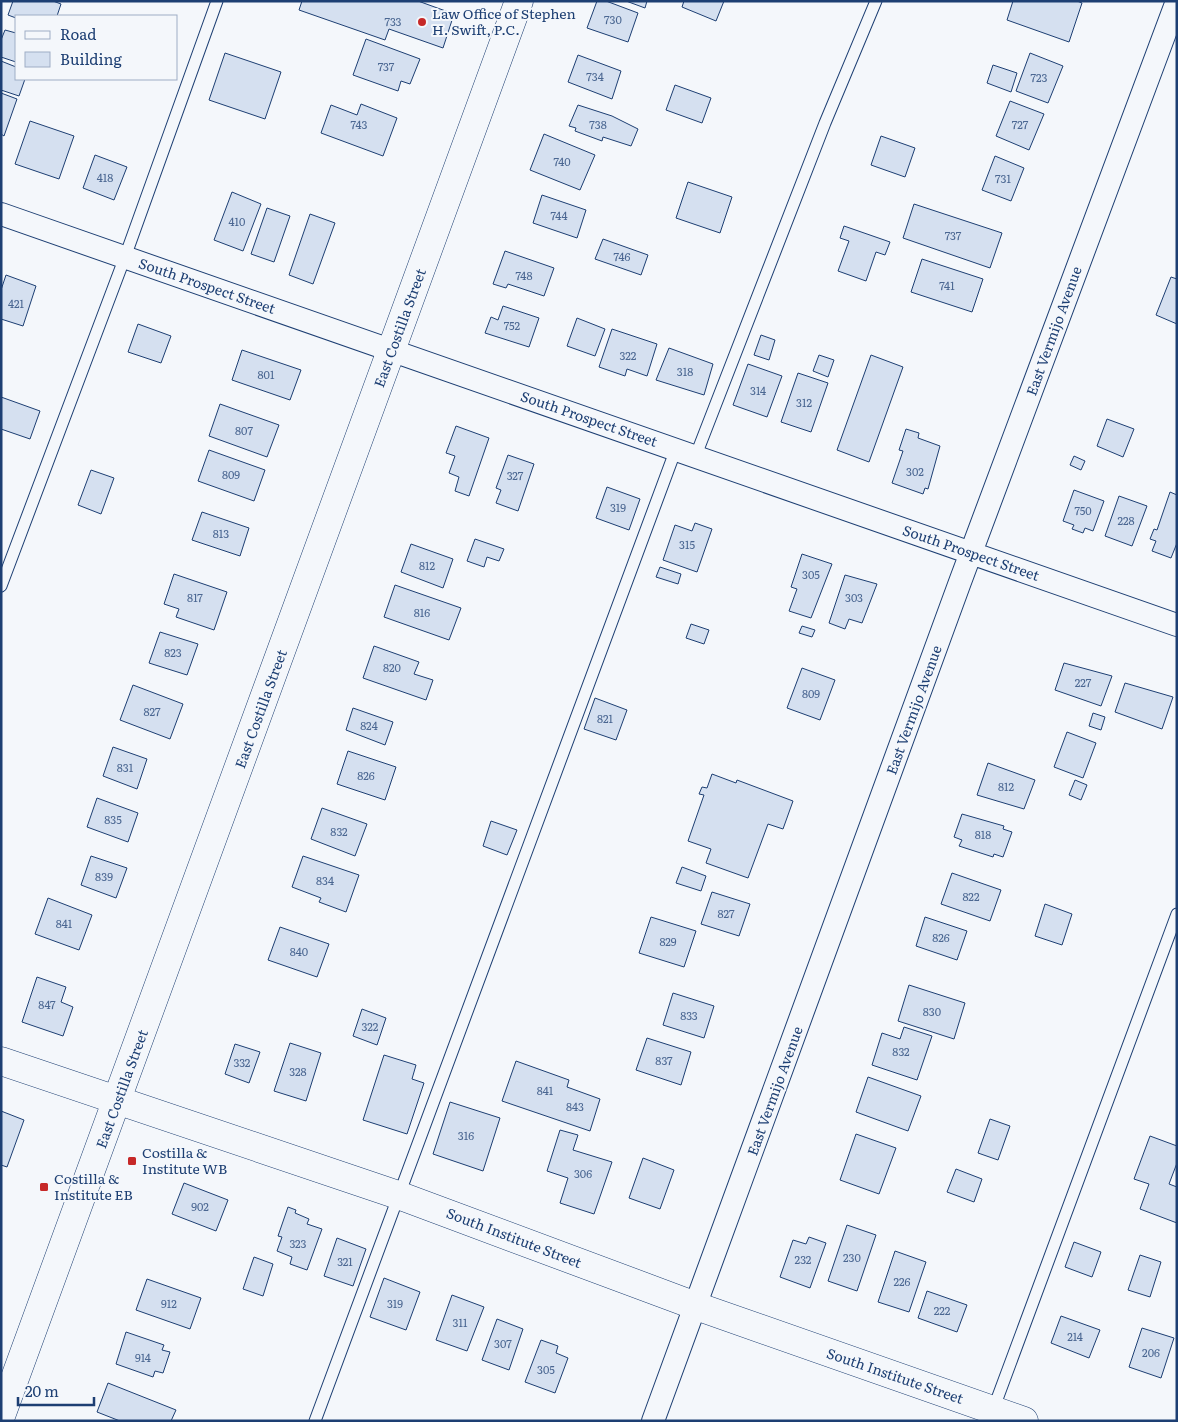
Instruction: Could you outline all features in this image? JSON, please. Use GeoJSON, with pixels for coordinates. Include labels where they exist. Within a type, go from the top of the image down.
{"type":"FeatureCollection","features":[{"type":"Feature","properties":{"kind":"street","name":"East Costilla Street"},"geometry":{"type":"LineString","coordinates":[[1,1416],[520,1]]}},
{"type":"Feature","properties":{"kind":"street","name":"East Vermijo Avenue"},"geometry":{"type":"LineString","coordinates":[[654,1421],[971,554],[1177,1]]}},
{"type":"Feature","properties":{"kind":"street","name":"South Prospect Street"},"geometry":{"type":"LineString","coordinates":[[1,214],[1177,625]]}},
{"type":"Feature","properties":{"kind":"street","name":"South Institute Street"},"geometry":{"type":"LineString","coordinates":[[1,1062],[398,1195],[991,1415],[1024,1421]]}},
{"type":"Feature","properties":{"kind":"lane"},"geometry":{"type":"LineString","coordinates":[[1,586],[125,257],[217,1]]}},
{"type":"Feature","properties":{"kind":"lane"},"geometry":{"type":"LineString","coordinates":[[315,1421],[398,1195],[686,452],[876,1]]}},
{"type":"Feature","properties":{"kind":"lane"},"geometry":{"type":"LineString","coordinates":[[991,1415],[1177,914]]}},
{"type":"Feature","properties":{"kind":"building"},"geometry":{"type":"Polygon","coordinates":[[[13,1],[53,1],[61,4],[57,15],[15,15],[15,18],[8,15],[13,1]]]}},
{"type":"Feature","properties":{"kind":"building"},"geometry":{"type":"Polygon","coordinates":[[[302,1],[418,1],[454,14],[443,48],[389,29],[385,40],[299,10],[302,1]]]}},
{"type":"Feature","properties":{"kind":"building"},"geometry":{"type":"Polygon","coordinates":[[[597,1],[606,1],[638,13],[628,42],[587,28],[597,1]]]}},
{"type":"Feature","properties":{"kind":"building"},"geometry":{"type":"Polygon","coordinates":[[[626,1],[647,1],[645,8],[626,1]]]}},
{"type":"Feature","properties":{"kind":"building"},"geometry":{"type":"Polygon","coordinates":[[[684,1],[724,1],[716,21],[682,7],[684,1]]]}},
{"type":"Feature","properties":{"kind":"building"},"geometry":{"type":"Polygon","coordinates":[[[1013,1],[1077,1],[1082,3],[1069,42],[1007,20],[1013,1]]]}},
{"type":"Feature","properties":{"kind":"building"},"geometry":{"type":"Polygon","coordinates":[[[5,30],[15,33],[15,62],[1,57],[1,40],[5,30]]]}},
{"type":"Feature","properties":{"kind":"building"},"geometry":{"type":"Polygon","coordinates":[[[366,39],[420,59],[410,84],[401,81],[398,91],[353,75],[366,39]]]}},
{"type":"Feature","properties":{"kind":"building"},"geometry":{"type":"Polygon","coordinates":[[[225,53],[281,72],[265,119],[209,100],[225,53]]]}},
{"type":"Feature","properties":{"kind":"building"},"geometry":{"type":"Polygon","coordinates":[[[1030,53],[1063,66],[1048,103],[1016,91],[1030,53]]]}},
{"type":"Feature","properties":{"kind":"building"},"geometry":{"type":"Polygon","coordinates":[[[578,55],[621,71],[612,99],[568,82],[578,55]]]}},
{"type":"Feature","properties":{"kind":"building"},"geometry":{"type":"Polygon","coordinates":[[[1,61],[15,67],[15,80],[25,80],[19,96],[1,90],[1,61]]]}},
{"type":"Feature","properties":{"kind":"building"},"geometry":{"type":"Polygon","coordinates":[[[993,65],[1017,73],[1011,92],[987,83],[993,65]]]}},
{"type":"Feature","properties":{"kind":"building"},"geometry":{"type":"Polygon","coordinates":[[[675,85],[711,98],[702,123],[666,110],[675,85]]]}},
{"type":"Feature","properties":{"kind":"building"},"geometry":{"type":"Polygon","coordinates":[[[1,93],[17,99],[4,136],[1,134],[1,93]]]}},
{"type":"Feature","properties":{"kind":"building"},"geometry":{"type":"Polygon","coordinates":[[[1010,101],[1044,114],[1029,150],[996,136],[1010,101]]]}},
{"type":"Feature","properties":{"kind":"building"},"geometry":{"type":"Polygon","coordinates":[[[361,104],[397,118],[383,156],[321,133],[331,105],[357,115],[361,104]]]}},
{"type":"Feature","properties":{"kind":"building"},"geometry":{"type":"Polygon","coordinates":[[[578,105],[612,116],[638,129],[631,146],[603,137],[602,141],[575,131],[576,128],[569,126],[578,105]]]}},
{"type":"Feature","properties":{"kind":"building"},"geometry":{"type":"Polygon","coordinates":[[[30,121],[74,136],[59,179],[15,164],[30,121]]]}},
{"type":"Feature","properties":{"kind":"building"},"geometry":{"type":"Polygon","coordinates":[[[544,134],[595,155],[580,190],[530,170],[544,134]]]}},
{"type":"Feature","properties":{"kind":"building"},"geometry":{"type":"Polygon","coordinates":[[[881,136],[915,148],[905,177],[871,165],[881,136]]]}},
{"type":"Feature","properties":{"kind":"building"},"geometry":{"type":"Polygon","coordinates":[[[95,155],[127,167],[114,200],[83,188],[95,155]]]}},
{"type":"Feature","properties":{"kind":"building"},"geometry":{"type":"Polygon","coordinates":[[[995,156],[1024,168],[1011,201],[982,190],[995,156]]]}},
{"type":"Feature","properties":{"kind":"building"},"geometry":{"type":"Polygon","coordinates":[[[688,182],[732,197],[720,233],[676,218],[688,182]]]}},
{"type":"Feature","properties":{"kind":"building"},"geometry":{"type":"Polygon","coordinates":[[[232,192],[261,204],[243,251],[214,240],[232,192]]]}},
{"type":"Feature","properties":{"kind":"building"},"geometry":{"type":"Polygon","coordinates":[[[542,195],[586,210],[577,238],[533,223],[542,195]]]}},
{"type":"Feature","properties":{"kind":"building"},"geometry":{"type":"Polygon","coordinates":[[[914,204],[1002,233],[990,268],[903,238],[914,204]]]}},
{"type":"Feature","properties":{"kind":"building"},"geometry":{"type":"Polygon","coordinates":[[[267,208],[290,216],[274,262],[251,254],[267,208]]]}},
{"type":"Feature","properties":{"kind":"building"},"geometry":{"type":"Polygon","coordinates":[[[310,214],[335,223],[313,284],[289,275],[310,214]]]}},
{"type":"Feature","properties":{"kind":"building"},"geometry":{"type":"Polygon","coordinates":[[[844,226],[890,242],[885,255],[876,252],[866,281],[838,271],[849,241],[840,238],[844,226]]]}},
{"type":"Feature","properties":{"kind":"building"},"geometry":{"type":"Polygon","coordinates":[[[603,239],[648,255],[641,275],[595,259],[603,239]]]}},
{"type":"Feature","properties":{"kind":"building"},"geometry":{"type":"Polygon","coordinates":[[[505,251],[554,268],[544,296],[508,284],[506,288],[493,284],[505,251]]]}},
{"type":"Feature","properties":{"kind":"building"},"geometry":{"type":"Polygon","coordinates":[[[922,259],[983,279],[972,312],[911,292],[922,259]]]}},
{"type":"Feature","properties":{"kind":"building"},"geometry":{"type":"Polygon","coordinates":[[[6,275],[36,286],[23,326],[1,319],[1,290],[6,275]]]}},
{"type":"Feature","properties":{"kind":"building"},"geometry":{"type":"Polygon","coordinates":[[[1171,277],[1177,279],[1177,324],[1156,315],[1171,277]]]}},
{"type":"Feature","properties":{"kind":"building"},"geometry":{"type":"Polygon","coordinates":[[[503,306],[539,318],[529,347],[485,333],[491,317],[498,320],[503,306]]]}},
{"type":"Feature","properties":{"kind":"building"},"geometry":{"type":"Polygon","coordinates":[[[577,318],[605,329],[595,356],[567,346],[577,318]]]}},
{"type":"Feature","properties":{"kind":"building"},"geometry":{"type":"Polygon","coordinates":[[[138,324],[171,336],[161,363],[128,352],[138,324]]]}},
{"type":"Feature","properties":{"kind":"building"},"geometry":{"type":"Polygon","coordinates":[[[612,329],[657,344],[647,376],[627,369],[625,376],[599,367],[612,329]]]}},
{"type":"Feature","properties":{"kind":"building"},"geometry":{"type":"Polygon","coordinates":[[[761,335],[775,340],[769,360],[754,355],[761,335]]]}},
{"type":"Feature","properties":{"kind":"building"},"geometry":{"type":"Polygon","coordinates":[[[669,348],[713,364],[704,395],[656,380],[669,348]]]}},
{"type":"Feature","properties":{"kind":"building"},"geometry":{"type":"Polygon","coordinates":[[[242,350],[301,370],[290,400],[232,380],[242,350]]]}},
{"type":"Feature","properties":{"kind":"building"},"geometry":{"type":"Polygon","coordinates":[[[819,355],[834,360],[828,377],[813,371],[819,355]]]}},
{"type":"Feature","properties":{"kind":"building"},"geometry":{"type":"Polygon","coordinates":[[[871,355],[903,367],[869,462],[837,450],[871,355]]]}},
{"type":"Feature","properties":{"kind":"building"},"geometry":{"type":"Polygon","coordinates":[[[748,364],[782,376],[767,417],[733,405],[748,364]]]}},
{"type":"Feature","properties":{"kind":"building"},"geometry":{"type":"Polygon","coordinates":[[[798,373],[828,383],[811,432],[781,422],[798,373]]]}},
{"type":"Feature","properties":{"kind":"building"},"geometry":{"type":"Polygon","coordinates":[[[1,397],[40,411],[30,439],[1,429],[1,397]]]}},
{"type":"Feature","properties":{"kind":"building"},"geometry":{"type":"Polygon","coordinates":[[[220,404],[279,425],[267,457],[209,436],[220,404]]]}},
{"type":"Feature","properties":{"kind":"building"},"geometry":{"type":"Polygon","coordinates":[[[1107,419],[1134,429],[1123,457],[1097,446],[1107,419]]]}},
{"type":"Feature","properties":{"kind":"building"},"geometry":{"type":"Polygon","coordinates":[[[456,426],[489,438],[469,496],[455,491],[459,477],[449,473],[455,456],[446,453],[456,426]]]}},
{"type":"Feature","properties":{"kind":"building"},"geometry":{"type":"Polygon","coordinates":[[[906,429],[919,433],[918,438],[940,446],[928,489],[925,488],[923,494],[892,483],[903,451],[899,450],[906,429]]]}},
{"type":"Feature","properties":{"kind":"building"},"geometry":{"type":"Polygon","coordinates":[[[209,450],[265,470],[254,501],[198,481],[209,450]]]}},
{"type":"Feature","properties":{"kind":"building"},"geometry":{"type":"Polygon","coordinates":[[[508,455],[534,464],[518,511],[496,503],[501,490],[496,488],[508,455]]]}},
{"type":"Feature","properties":{"kind":"building"},"geometry":{"type":"Polygon","coordinates":[[[1074,456],[1085,461],[1081,470],[1070,465],[1074,456]]]}},
{"type":"Feature","properties":{"kind":"building"},"geometry":{"type":"Polygon","coordinates":[[[91,470],[114,478],[101,514],[78,505],[91,470]]]}},
{"type":"Feature","properties":{"kind":"building"},"geometry":{"type":"Polygon","coordinates":[[[607,487],[640,499],[629,530],[596,518],[607,487]]]}},
{"type":"Feature","properties":{"kind":"building"},"geometry":{"type":"Polygon","coordinates":[[[1074,490],[1104,501],[1093,531],[1085,528],[1083,533],[1072,529],[1074,525],[1063,521],[1074,490]]]}},
{"type":"Feature","properties":{"kind":"building"},"geometry":{"type":"Polygon","coordinates":[[[1170,492],[1177,495],[1177,543],[1171,558],[1152,551],[1156,541],[1150,539],[1154,529],[1157,530],[1170,492]]]}},
{"type":"Feature","properties":{"kind":"building"},"geometry":{"type":"Polygon","coordinates":[[[1119,496],[1147,506],[1132,546],[1105,536],[1119,496]]]}},
{"type":"Feature","properties":{"kind":"building"},"geometry":{"type":"Polygon","coordinates":[[[202,512],[249,528],[240,556],[192,540],[202,512]]]}},
{"type":"Feature","properties":{"kind":"building"},"geometry":{"type":"Polygon","coordinates":[[[695,523],[712,529],[697,572],[663,560],[675,525],[692,531],[695,523]]]}},
{"type":"Feature","properties":{"kind":"building"},"geometry":{"type":"Polygon","coordinates":[[[475,539],[504,549],[499,561],[487,557],[484,567],[467,561],[475,539]]]}},
{"type":"Feature","properties":{"kind":"building"},"geometry":{"type":"Polygon","coordinates":[[[411,544],[453,559],[443,588],[401,572],[411,544]]]}},
{"type":"Feature","properties":{"kind":"building"},"geometry":{"type":"Polygon","coordinates":[[[802,554],[832,564],[811,618],[789,611],[797,589],[791,587],[802,554]]]}},
{"type":"Feature","properties":{"kind":"building"},"geometry":{"type":"Polygon","coordinates":[[[660,567],[681,574],[678,584],[656,577],[660,567]]]}},
{"type":"Feature","properties":{"kind":"building"},"geometry":{"type":"Polygon","coordinates":[[[174,574],[227,592],[214,630],[176,617],[179,609],[164,604],[174,574]]]}},
{"type":"Feature","properties":{"kind":"building"},"geometry":{"type":"Polygon","coordinates":[[[845,575],[877,584],[862,623],[849,619],[845,629],[829,623],[845,575]]]}},
{"type":"Feature","properties":{"kind":"building"},"geometry":{"type":"Polygon","coordinates":[[[395,585],[461,608],[449,640],[384,617],[395,585]]]}},
{"type":"Feature","properties":{"kind":"building"},"geometry":{"type":"Polygon","coordinates":[[[691,624],[709,630],[704,644],[686,638],[691,624]]]}},
{"type":"Feature","properties":{"kind":"building"},"geometry":{"type":"Polygon","coordinates":[[[802,626],[815,630],[812,637],[799,633],[802,626]]]}},
{"type":"Feature","properties":{"kind":"building"},"geometry":{"type":"Polygon","coordinates":[[[160,632],[198,644],[187,675],[149,663],[160,632]]]}},
{"type":"Feature","properties":{"kind":"building"},"geometry":{"type":"Polygon","coordinates":[[[374,646],[419,662],[414,674],[433,680],[426,700],[363,678],[374,646]]]}},
{"type":"Feature","properties":{"kind":"building"},"geometry":{"type":"Polygon","coordinates":[[[1064,663],[1112,676],[1101,706],[1055,690],[1064,663]]]}},
{"type":"Feature","properties":{"kind":"building"},"geometry":{"type":"Polygon","coordinates":[[[802,668],[835,680],[820,720],[787,708],[802,668]]]}},
{"type":"Feature","properties":{"kind":"building"},"geometry":{"type":"Polygon","coordinates":[[[1125,683],[1173,697],[1162,729],[1115,712],[1125,683]]]}},
{"type":"Feature","properties":{"kind":"building"},"geometry":{"type":"Polygon","coordinates":[[[133,685],[183,704],[170,739],[120,720],[133,685]]]}},
{"type":"Feature","properties":{"kind":"building"},"geometry":{"type":"Polygon","coordinates":[[[595,698],[627,710],[616,740],[584,729],[595,698]]]}},
{"type":"Feature","properties":{"kind":"building"},"geometry":{"type":"Polygon","coordinates":[[[353,708],[393,722],[385,745],[346,730],[353,708]]]}},
{"type":"Feature","properties":{"kind":"building"},"geometry":{"type":"Polygon","coordinates":[[[1093,713],[1105,717],[1101,730],[1089,726],[1093,713]]]}},
{"type":"Feature","properties":{"kind":"building"},"geometry":{"type":"Polygon","coordinates":[[[1067,732],[1096,743],[1083,778],[1054,767],[1067,732]]]}},
{"type":"Feature","properties":{"kind":"building"},"geometry":{"type":"Polygon","coordinates":[[[113,747],[147,759],[137,789],[103,776],[113,747]]]}},
{"type":"Feature","properties":{"kind":"building"},"geometry":{"type":"Polygon","coordinates":[[[348,751],[396,767],[385,800],[337,784],[348,751]]]}},
{"type":"Feature","properties":{"kind":"building"},"geometry":{"type":"Polygon","coordinates":[[[988,763],[1035,780],[1024,809],[977,795],[988,763]]]}},
{"type":"Feature","properties":{"kind":"building"},"geometry":{"type":"Polygon","coordinates":[[[712,774],[736,783],[737,780],[793,801],[783,829],[768,824],[748,878],[706,863],[711,849],[688,841],[704,795],[699,794],[702,787],[707,788],[712,774]]]}},
{"type":"Feature","properties":{"kind":"building"},"geometry":{"type":"Polygon","coordinates":[[[1075,780],[1087,785],[1081,800],[1069,795],[1075,780]]]}},
{"type":"Feature","properties":{"kind":"building"},"geometry":{"type":"Polygon","coordinates":[[[97,798],[138,813],[128,842],[87,827],[97,798]]]}},
{"type":"Feature","properties":{"kind":"building"},"geometry":{"type":"Polygon","coordinates":[[[322,808],[367,824],[355,856],[311,839],[322,808]]]}},
{"type":"Feature","properties":{"kind":"building"},"geometry":{"type":"Polygon","coordinates":[[[962,814],[1004,826],[1003,829],[1012,832],[1003,857],[994,854],[993,857],[959,846],[962,840],[954,837],[962,814]]]}},
{"type":"Feature","properties":{"kind":"building"},"geometry":{"type":"Polygon","coordinates":[[[491,821],[517,830],[507,855],[483,846],[491,821]]]}},
{"type":"Feature","properties":{"kind":"building"},"geometry":{"type":"Polygon","coordinates":[[[91,856],[127,868],[116,898],[81,885],[91,856]]]}},
{"type":"Feature","properties":{"kind":"building"},"geometry":{"type":"Polygon","coordinates":[[[303,856],[359,875],[346,912],[319,902],[321,898],[292,887],[303,856]]]}},
{"type":"Feature","properties":{"kind":"building"},"geometry":{"type":"Polygon","coordinates":[[[682,867],[706,876],[701,891],[676,883],[682,867]]]}},
{"type":"Feature","properties":{"kind":"building"},"geometry":{"type":"Polygon","coordinates":[[[952,873],[1001,890],[990,921],[941,904],[952,873]]]}},
{"type":"Feature","properties":{"kind":"building"},"geometry":{"type":"Polygon","coordinates":[[[712,892],[750,904],[739,936],[701,924],[712,892]]]}},
{"type":"Feature","properties":{"kind":"building"},"geometry":{"type":"Polygon","coordinates":[[[48,898],[92,915],[79,950],[35,934],[48,898]]]}},
{"type":"Feature","properties":{"kind":"building"},"geometry":{"type":"Polygon","coordinates":[[[1045,904],[1072,914],[1062,945],[1035,936],[1045,904]]]}},
{"type":"Feature","properties":{"kind":"building"},"geometry":{"type":"Polygon","coordinates":[[[651,917],[696,931],[684,967],[639,953],[651,917]]]}},
{"type":"Feature","properties":{"kind":"building"},"geometry":{"type":"Polygon","coordinates":[[[925,917],[967,931],[957,960],[916,946],[925,917]]]}},
{"type":"Feature","properties":{"kind":"building"},"geometry":{"type":"Polygon","coordinates":[[[280,927],[329,944],[317,977],[268,960],[280,927]]]}},
{"type":"Feature","properties":{"kind":"building"},"geometry":{"type":"Polygon","coordinates":[[[37,977],[66,987],[61,1002],[73,1007],[63,1036],[22,1022],[37,977]]]}},
{"type":"Feature","properties":{"kind":"building"},"geometry":{"type":"Polygon","coordinates":[[[909,985],[965,1003],[954,1039],[898,1021],[909,985]]]}},
{"type":"Feature","properties":{"kind":"building"},"geometry":{"type":"Polygon","coordinates":[[[673,993],[714,1006],[704,1038],[663,1025],[673,993]]]}},
{"type":"Feature","properties":{"kind":"building"},"geometry":{"type":"Polygon","coordinates":[[[362,1009],[386,1018],[377,1045],[353,1036],[362,1009]]]}},
{"type":"Feature","properties":{"kind":"building"},"geometry":{"type":"Polygon","coordinates":[[[904,1027],[932,1036],[917,1080],[872,1065],[882,1033],[900,1039],[904,1027]]]}},
{"type":"Feature","properties":{"kind":"building"},"geometry":{"type":"Polygon","coordinates":[[[647,1038],[691,1052],[681,1085],[636,1070],[647,1038]]]}},
{"type":"Feature","properties":{"kind":"building"},"geometry":{"type":"Polygon","coordinates":[[[290,1043],[321,1053],[306,1101],[274,1091],[290,1043]]]}},
{"type":"Feature","properties":{"kind":"building"},"geometry":{"type":"Polygon","coordinates":[[[235,1044],[260,1052],[249,1083],[225,1074],[235,1044]]]}},
{"type":"Feature","properties":{"kind":"building"},"geometry":{"type":"Polygon","coordinates":[[[384,1055],[416,1065],[412,1079],[424,1083],[407,1134],[363,1120],[384,1055]]]}},
{"type":"Feature","properties":{"kind":"building"},"geometry":{"type":"Polygon","coordinates":[[[516,1061],[569,1080],[567,1087],[600,1099],[590,1131],[502,1101],[516,1061]]]}},
{"type":"Feature","properties":{"kind":"building"},"geometry":{"type":"Polygon","coordinates":[[[868,1077],[921,1096],[908,1131],[856,1112],[868,1077]]]}},
{"type":"Feature","properties":{"kind":"building"},"geometry":{"type":"Polygon","coordinates":[[[450,1102],[500,1118],[483,1171],[433,1154],[450,1102]]]}},
{"type":"Feature","properties":{"kind":"building"},"geometry":{"type":"Polygon","coordinates":[[[1,1111],[24,1120],[7,1167],[1,1165],[1,1111]]]}},
{"type":"Feature","properties":{"kind":"building"},"geometry":{"type":"Polygon","coordinates":[[[990,1119],[1010,1126],[998,1160],[978,1153],[990,1119]]]}},
{"type":"Feature","properties":{"kind":"building"},"geometry":{"type":"Polygon","coordinates":[[[560,1130],[578,1135],[573,1150],[612,1162],[594,1214],[560,1203],[568,1178],[547,1171],[560,1130]]]}},
{"type":"Feature","properties":{"kind":"building"},"geometry":{"type":"Polygon","coordinates":[[[856,1134],[896,1148],[879,1194],[840,1180],[856,1134]]]}},
{"type":"Feature","properties":{"kind":"building"},"geometry":{"type":"Polygon","coordinates":[[[1150,1136],[1177,1146],[1177,1163],[1169,1184],[1177,1187],[1177,1223],[1140,1209],[1149,1184],[1134,1179],[1150,1136]]]}},
{"type":"Feature","properties":{"kind":"building"},"geometry":{"type":"Polygon","coordinates":[[[643,1158],[674,1170],[660,1209],[629,1198],[643,1158]]]}},
{"type":"Feature","properties":{"kind":"building"},"geometry":{"type":"Polygon","coordinates":[[[956,1169],[982,1179],[974,1202],[947,1192],[956,1169]]]}},
{"type":"Feature","properties":{"kind":"building"},"geometry":{"type":"Polygon","coordinates":[[[184,1183],[228,1200],[216,1231],[172,1214],[184,1183]]]}},
{"type":"Feature","properties":{"kind":"building"},"geometry":{"type":"Polygon","coordinates":[[[288,1207],[296,1210],[295,1213],[309,1219],[307,1224],[322,1229],[307,1270],[290,1264],[292,1257],[277,1251],[282,1237],[278,1236],[288,1207]]]}},
{"type":"Feature","properties":{"kind":"building"},"geometry":{"type":"Polygon","coordinates":[[[847,1225],[876,1235],[857,1291],[828,1281],[847,1225]]]}},
{"type":"Feature","properties":{"kind":"building"},"geometry":{"type":"Polygon","coordinates":[[[809,1237],[826,1243],[810,1288],[780,1277],[793,1240],[806,1244],[809,1237]]]}},
{"type":"Feature","properties":{"kind":"building"},"geometry":{"type":"Polygon","coordinates":[[[337,1238],[366,1249],[353,1286],[324,1276],[337,1238]]]}},
{"type":"Feature","properties":{"kind":"building"},"geometry":{"type":"Polygon","coordinates":[[[1074,1242],[1101,1252],[1092,1277],[1065,1267],[1074,1242]]]}},
{"type":"Feature","properties":{"kind":"building"},"geometry":{"type":"Polygon","coordinates":[[[895,1251],[926,1262],[909,1312],[878,1302],[895,1251]]]}},
{"type":"Feature","properties":{"kind":"building"},"geometry":{"type":"Polygon","coordinates":[[[1140,1255],[1161,1262],[1150,1297],[1128,1290],[1140,1255]]]}},
{"type":"Feature","properties":{"kind":"building"},"geometry":{"type":"Polygon","coordinates":[[[254,1257],[273,1264],[263,1296],[243,1289],[254,1257]]]}},
{"type":"Feature","properties":{"kind":"building"},"geometry":{"type":"Polygon","coordinates":[[[384,1278],[420,1292],[406,1330],[370,1317],[384,1278]]]}},
{"type":"Feature","properties":{"kind":"building"},"geometry":{"type":"Polygon","coordinates":[[[147,1279],[201,1298],[190,1329],[136,1310],[147,1279]]]}},
{"type":"Feature","properties":{"kind":"building"},"geometry":{"type":"Polygon","coordinates":[[[927,1291],[967,1305],[957,1332],[918,1318],[927,1291]]]}},
{"type":"Feature","properties":{"kind":"building"},"geometry":{"type":"Polygon","coordinates":[[[452,1295],[484,1307],[467,1351],[436,1340],[452,1295]]]}},
{"type":"Feature","properties":{"kind":"building"},"geometry":{"type":"Polygon","coordinates":[[[1061,1316],[1100,1330],[1089,1358],[1051,1343],[1061,1316]]]}},
{"type":"Feature","properties":{"kind":"building"},"geometry":{"type":"Polygon","coordinates":[[[497,1319],[523,1329],[509,1370],[482,1360],[497,1319]]]}},
{"type":"Feature","properties":{"kind":"building"},"geometry":{"type":"Polygon","coordinates":[[[1142,1328],[1174,1338],[1161,1378],[1129,1367],[1142,1328]]]}},
{"type":"Feature","properties":{"kind":"building"},"geometry":{"type":"Polygon","coordinates":[[[126,1332],[164,1345],[162,1350],[170,1352],[163,1373],[155,1371],[153,1377],[116,1364],[126,1332]]]}},
{"type":"Feature","properties":{"kind":"building"},"geometry":{"type":"Polygon","coordinates":[[[541,1340],[558,1346],[556,1353],[568,1358],[555,1393],[525,1382],[541,1340]]]}},
{"type":"Feature","properties":{"kind":"building"},"geometry":{"type":"Polygon","coordinates":[[[108,1383],[176,1410],[171,1421],[120,1421],[97,1412],[108,1383]]]}},
{"type":"Feature","properties":{"kind":"place","name":"Law Office of Stephen H. Swift, P.C."},"geometry":{"type":"Point","coordinates":[422,22]}},
{"type":"Feature","properties":{"kind":"place","name":"Costilla & Institute WB"},"geometry":{"type":"Point","coordinates":[132,1161]}},
{"type":"Feature","properties":{"kind":"place","name":"Costilla & Institute EB"},"geometry":{"type":"Point","coordinates":[44,1187]}}]}
